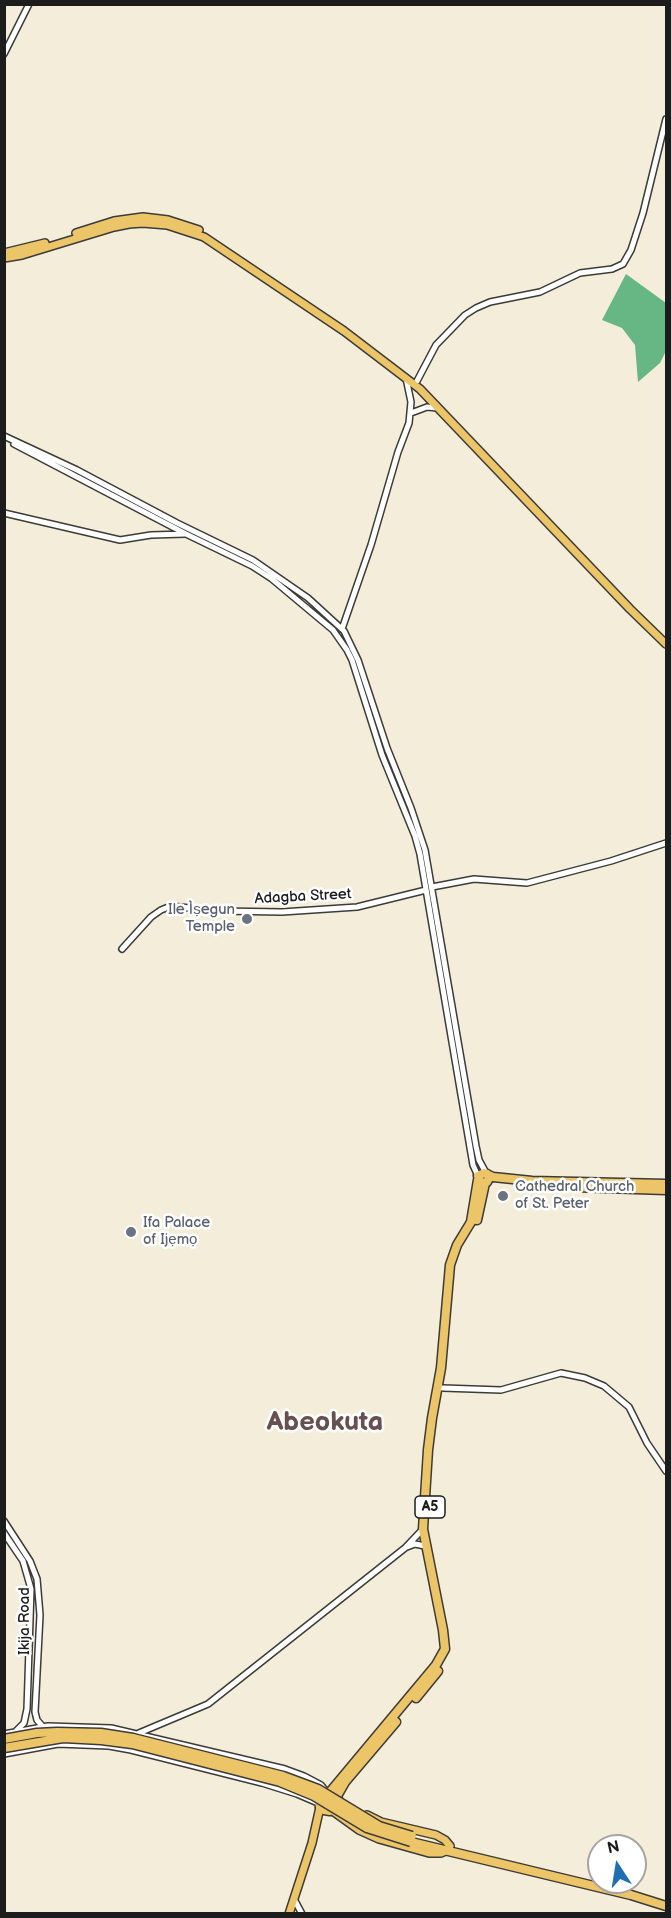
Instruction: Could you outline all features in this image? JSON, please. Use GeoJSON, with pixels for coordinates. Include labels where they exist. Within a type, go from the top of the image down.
{"type":"FeatureCollection","features":[{"type":"Feature","properties":{"kind":"highway"},"geometry":{"type":"LineString","coordinates":[[484,1178],[519,1185],[664,1187]]}},
{"type":"Feature","properties":{"kind":"highway","name":"A5"},"geometry":{"type":"LineString","coordinates":[[333,1795],[440,1668],[450,1651],[449,1629],[429,1529],[434,1451],[449,1352],[456,1266],[462,1247],[476,1224],[484,1178]]}},
{"type":"Feature","properties":{"kind":"highway","name":"A5"},"geometry":{"type":"LineString","coordinates":[[333,1795],[436,1665],[445,1649],[423,1529],[428,1450],[442,1359],[450,1265],[457,1245],[471,1222],[484,1178]]}},
{"type":"Feature","properties":{"kind":"highway"},"geometry":{"type":"LineString","coordinates":[[4,1739],[57,1731],[102,1733],[134,1738],[282,1776],[318,1790],[379,1826],[411,1839]]}},
{"type":"Feature","properties":{"kind":"highway"},"geometry":{"type":"LineString","coordinates":[[4,1748],[63,1738],[132,1744],[280,1782],[314,1796],[367,1828],[666,1900]]}},
{"type":"Feature","properties":{"kind":"highway"},"geometry":{"type":"LineString","coordinates":[[321,1795],[333,1795],[338,1806],[331,1811],[324,1810],[320,1805],[321,1795]]}},
{"type":"Feature","properties":{"kind":"highway"},"geometry":{"type":"LineString","coordinates":[[449,1848],[666,1906]]}},
{"type":"Feature","properties":{"kind":"main road"},"geometry":{"type":"LineString","coordinates":[[4,253],[128,218],[154,218],[196,229],[225,246],[417,381],[666,638]]}},
{"type":"Feature","properties":{"kind":"main road"},"geometry":{"type":"LineString","coordinates":[[4,258],[129,224],[167,225],[195,233],[262,275],[406,377],[442,411],[666,644]]}},
{"type":"Feature","properties":{"kind":"main road"},"geometry":{"type":"LineString","coordinates":[[290,1914],[324,1815],[331,1811],[359,1830],[379,1839],[429,1852],[441,1853],[449,1848],[445,1840],[436,1834],[381,1822],[333,1795]]}},
{"type":"Feature","properties":{"kind":"main road"},"geometry":{"type":"LineString","coordinates":[[295,1901],[320,1805]]}},
{"type":"Feature","properties":{"kind":"street"},"geometry":{"type":"LineString","coordinates":[[4,54],[29,4]]}},
{"type":"Feature","properties":{"kind":"street"},"geometry":{"type":"LineString","coordinates":[[417,381],[436,345],[465,315],[476,308],[490,302],[540,292],[580,273],[612,269],[623,264],[632,250],[643,213],[666,119]]}},
{"type":"Feature","properties":{"kind":"street"},"geometry":{"type":"LineString","coordinates":[[342,629],[378,523],[411,413],[406,377]]}},
{"type":"Feature","properties":{"kind":"street"},"geometry":{"type":"LineString","coordinates":[[411,413],[428,407],[442,411]]}},
{"type":"Feature","properties":{"kind":"street"},"geometry":{"type":"LineString","coordinates":[[4,438],[186,534],[254,560],[308,598],[342,629],[358,660],[387,748],[419,829],[476,1146],[484,1178]]}},
{"type":"Feature","properties":{"kind":"street"},"geometry":{"type":"LineString","coordinates":[[4,438],[77,470],[217,545],[272,579],[333,630],[352,660],[382,755],[415,836],[429,888]]}},
{"type":"Feature","properties":{"kind":"street"},"geometry":{"type":"LineString","coordinates":[[4,513],[120,540],[151,535],[186,534]]}},
{"type":"Feature","properties":{"kind":"street","name":"Adagba Street"},"geometry":{"type":"LineString","coordinates":[[122,949],[138,930],[161,910],[179,906],[218,911],[282,912],[357,907],[474,879],[527,884],[666,843]]}},
{"type":"Feature","properties":{"kind":"street"},"geometry":{"type":"LineString","coordinates":[[443,1388],[501,1390],[561,1373],[585,1378],[604,1386],[629,1407],[647,1443],[666,1471]]}},
{"type":"Feature","properties":{"kind":"street","name":"Ikija Road"},"geometry":{"type":"LineString","coordinates":[[4,1521],[30,1560],[39,1589],[40,1615],[35,1712],[37,1720],[43,1727]]}},
{"type":"Feature","properties":{"kind":"street","name":"A5"},"geometry":{"type":"LineString","coordinates":[[405,1548],[423,1529]]}},
{"type":"Feature","properties":{"kind":"street","name":"Ikija Road"},"geometry":{"type":"LineString","coordinates":[[4,1533],[23,1561],[31,1589],[27,1709],[24,1723],[16,1731]]}},
{"type":"Feature","properties":{"kind":"street"},"geometry":{"type":"LineString","coordinates":[[139,1733],[208,1704],[405,1548],[415,1544],[425,1546]]}},
{"type":"Feature","properties":{"kind":"street"},"geometry":{"type":"LineString","coordinates":[[4,1734],[43,1727],[93,1726],[139,1733],[285,1769],[321,1785],[333,1795]]}},
{"type":"Feature","properties":{"kind":"street"},"geometry":{"type":"LineString","coordinates":[[4,1754],[58,1744],[108,1746],[261,1783],[297,1794],[320,1805]]}},
{"type":"Feature","properties":{"kind":"street"},"geometry":{"type":"LineString","coordinates":[[295,1901],[302,1914]]}},
{"type":"Feature","properties":{"kind":"green space"},"geometry":{"type":"Polygon","coordinates":[[[626,274],[666,303],[666,351],[660,363],[638,382],[635,345],[622,328],[602,320],[626,274]]]}},
{"type":"Feature","properties":{"kind":"place","name":"Ile Ìṣegun Temple"},"geometry":{"type":"Point","coordinates":[247,919]}},
{"type":"Feature","properties":{"kind":"place","name":"Cathedral Church of St. Peter"},"geometry":{"type":"Point","coordinates":[503,1196]}},
{"type":"Feature","properties":{"kind":"place","name":"Ifa Palace of Ijẹmọ"},"geometry":{"type":"Point","coordinates":[131,1232]}},
{"type":"Feature","properties":{"kind":"district","name":"Abeokuta"},"geometry":{"type":"Point","coordinates":[325,1423]}}]}
